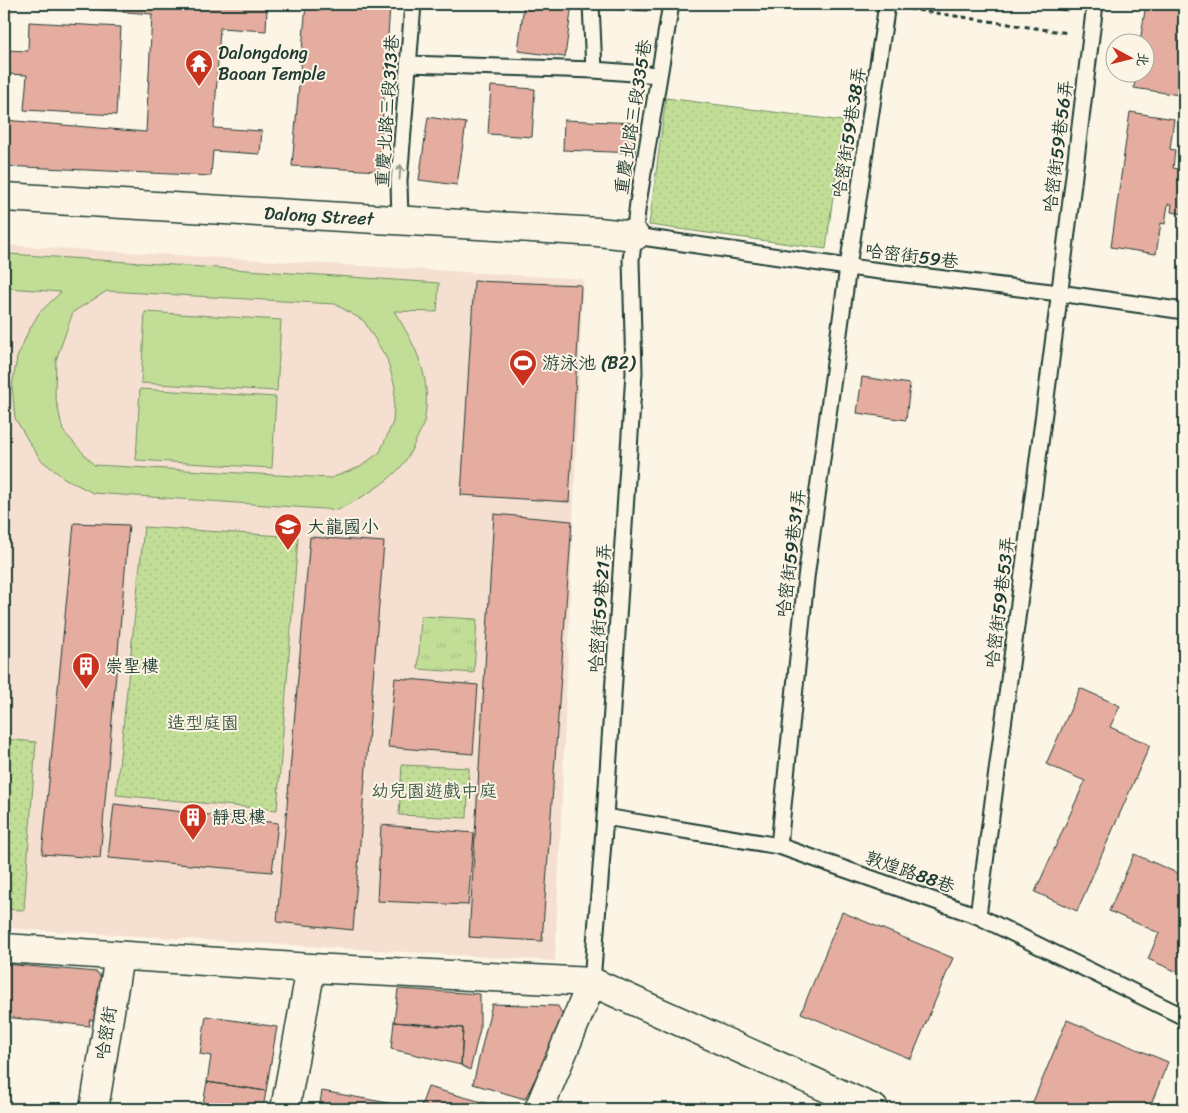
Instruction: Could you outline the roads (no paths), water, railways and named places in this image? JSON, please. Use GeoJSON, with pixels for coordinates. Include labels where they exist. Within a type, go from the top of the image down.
{"type":"FeatureCollection","features":[{"type":"Feature","properties":{"kind":"street","name":"Dalong Street"},"geometry":{"type":"LineString","coordinates":[[4,197],[598,232],[634,236]]}},
{"type":"Feature","properties":{"kind":"street"},"geometry":{"type":"LineString","coordinates":[[4,948],[311,968],[592,982],[874,1109]]}},
{"type":"Feature","properties":{"kind":"street","name":"哈密街"},"geometry":{"type":"LineString","coordinates":[[94,1109],[119,956]]}},
{"type":"Feature","properties":{"kind":"street"},"geometry":{"type":"LineString","coordinates":[[285,1109],[311,968]]}},
{"type":"Feature","properties":{"kind":"street"},"geometry":{"type":"LineString","coordinates":[[539,1109],[592,982]]}},
{"type":"Feature","properties":{"kind":"lane","name":"重慶北路三段313巷"},"geometry":{"type":"LineString","coordinates":[[400,221],[399,181],[413,4]]}},
{"type":"Feature","properties":{"kind":"lane"},"geometry":{"type":"LineString","coordinates":[[591,4],[594,70]]}},
{"type":"Feature","properties":{"kind":"lane","name":"重慶北路三段335巷"},"geometry":{"type":"LineString","coordinates":[[634,236],[670,4]]}},
{"type":"Feature","properties":{"kind":"lane","name":"哈密街59巷56弄"},"geometry":{"type":"LineString","coordinates":[[1059,293],[1095,4]]}},
{"type":"Feature","properties":{"kind":"lane","name":"哈密街59巷38弄"},"geometry":{"type":"LineString","coordinates":[[848,267],[887,5]]}},
{"type":"Feature","properties":{"kind":"lane"},"geometry":{"type":"LineString","coordinates":[[409,64],[594,70],[659,75]]}},
{"type":"Feature","properties":{"kind":"lane","name":"哈密街59巷"},"geometry":{"type":"LineString","coordinates":[[634,236],[848,267],[1184,310]]}},
{"type":"Feature","properties":{"kind":"lane","name":"哈密街59巷21弄"},"geometry":{"type":"LineString","coordinates":[[592,982],[605,817],[634,373],[631,260],[634,236]]}},
{"type":"Feature","properties":{"kind":"lane","name":"哈密街59巷31弄"},"geometry":{"type":"LineString","coordinates":[[779,846],[806,578],[848,267]]}},
{"type":"Feature","properties":{"kind":"lane","name":"哈密街59巷53弄"},"geometry":{"type":"LineString","coordinates":[[978,916],[1059,293]]}},
{"type":"Feature","properties":{"kind":"lane","name":"敦煌路88巷"},"geometry":{"type":"LineString","coordinates":[[605,817],[779,846],[978,916],[1184,1017]]}},
{"type":"Feature","properties":{"kind":"place","name":"Dalongdong Baoan Temple"},"geometry":{"type":"Point","coordinates":[199,87]}},
{"type":"Feature","properties":{"kind":"place","name":"游泳池 (B2)"},"geometry":{"type":"Point","coordinates":[523,387]}},
{"type":"Feature","properties":{"kind":"place","name":"大龍國小"},"geometry":{"type":"Point","coordinates":[288,551]}},
{"type":"Feature","properties":{"kind":"place","name":"崇聖樓"},"geometry":{"type":"Point","coordinates":[86,690]}},
{"type":"Feature","properties":{"kind":"place","name":"靜思樓"},"geometry":{"type":"Point","coordinates":[193,841]}},
{"type":"Feature","properties":{"kind":"park label","name":"造型庭園"},"geometry":{"type":"Point","coordinates":[203,723]}},
{"type":"Feature","properties":{"kind":"park label","name":"幼兒園遊戲中庭"},"geometry":{"type":"Point","coordinates":[434,791]}}]}
